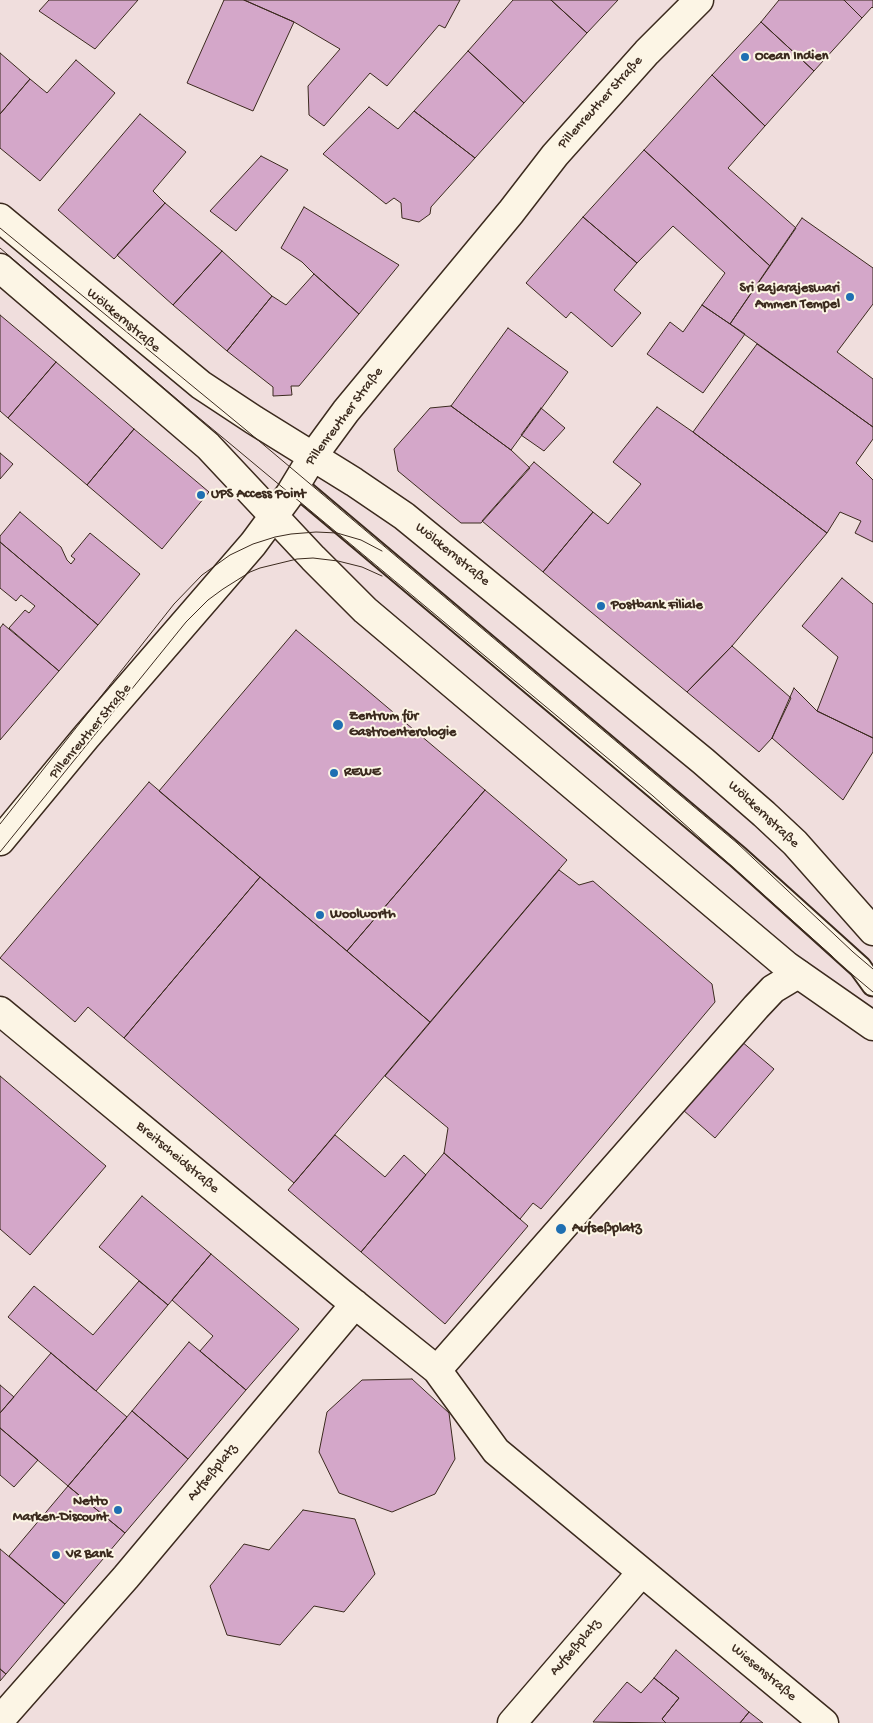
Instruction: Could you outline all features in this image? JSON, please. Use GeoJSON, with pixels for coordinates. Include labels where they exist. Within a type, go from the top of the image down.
{"type":"FeatureCollection","features":[{"type":"Feature","properties":{"kind":"main road","name":"Pillenreuther Straße"},"geometry":{"type":"LineString","coordinates":[[0,841],[86,737],[248,549],[274,516],[296,485],[313,456],[346,411],[511,212],[555,155],[647,52],[699,0]]}},
{"type":"Feature","properties":{"kind":"main road","name":"Wölckernstraße"},"geometry":{"type":"LineString","coordinates":[[0,218],[182,370],[219,397],[354,482],[404,516],[731,784],[795,843],[873,931]]}},
{"type":"Feature","properties":{"kind":"main road"},"geometry":{"type":"LineString","coordinates":[[0,268],[192,431],[365,610],[798,974],[873,1026]]}},
{"type":"Feature","properties":{"kind":"main road"},"geometry":{"type":"LineString","coordinates":[[437,1370],[756,1007],[773,989],[798,974]]}},
{"type":"Feature","properties":{"kind":"main road","name":"Breitscheidstraße"},"geometry":{"type":"LineString","coordinates":[[0,1011],[355,1304]]}},
{"type":"Feature","properties":{"kind":"main road"},"geometry":{"type":"LineString","coordinates":[[355,1304],[437,1370],[496,1451],[641,1573]]}},
{"type":"Feature","properties":{"kind":"main road","name":"Aufseßplatz"},"geometry":{"type":"LineString","coordinates":[[0,1720],[126,1577],[355,1304]]}},
{"type":"Feature","properties":{"kind":"main road","name":"Aufseßplatz"},"geometry":{"type":"LineString","coordinates":[[512,1723],[641,1573]]}},
{"type":"Feature","properties":{"kind":"main road","name":"Wiesenstraße"},"geometry":{"type":"LineString","coordinates":[[641,1573],[824,1723]]}},
{"type":"Feature","properties":{"kind":"lane"},"geometry":{"type":"LineString","coordinates":[[296,485],[738,856],[860,967],[873,985]]}},
{"type":"Feature","properties":{"kind":"lane"},"geometry":{"type":"LineString","coordinates":[[846,956],[873,962]]}},
{"type":"Feature","properties":{"kind":"building"},"geometry":{"type":"Polygon","coordinates":[[[49,0],[138,0],[95,49],[39,11],[49,0]]]}},
{"type":"Feature","properties":{"kind":"building"},"geometry":{"type":"Polygon","coordinates":[[[224,0],[244,0],[294,22],[253,111],[187,83],[224,0]]]}},
{"type":"Feature","properties":{"kind":"building"},"geometry":{"type":"Polygon","coordinates":[[[244,0],[460,0],[445,28],[439,25],[387,86],[370,73],[324,126],[309,115],[308,86],[340,49],[294,22],[244,0]]]}},
{"type":"Feature","properties":{"kind":"building"},"geometry":{"type":"Polygon","coordinates":[[[513,0],[551,0],[587,33],[524,103],[468,51],[513,0]]]}},
{"type":"Feature","properties":{"kind":"building"},"geometry":{"type":"Polygon","coordinates":[[[551,0],[618,0],[587,33],[551,0]]]}},
{"type":"Feature","properties":{"kind":"building"},"geometry":{"type":"Polygon","coordinates":[[[779,0],[844,0],[862,18],[814,71],[761,22],[779,0]]]}},
{"type":"Feature","properties":{"kind":"building"},"geometry":{"type":"Polygon","coordinates":[[[844,0],[873,0],[873,8],[862,18],[844,0]]]}},
{"type":"Feature","properties":{"kind":"building"},"geometry":{"type":"Polygon","coordinates":[[[761,22],[814,71],[765,126],[712,75],[761,22]]]}},
{"type":"Feature","properties":{"kind":"building"},"geometry":{"type":"Polygon","coordinates":[[[468,51],[524,103],[475,158],[414,111],[468,51]]]}},
{"type":"Feature","properties":{"kind":"building"},"geometry":{"type":"Polygon","coordinates":[[[0,53],[30,79],[0,114],[0,53]]]}},
{"type":"Feature","properties":{"kind":"building"},"geometry":{"type":"Polygon","coordinates":[[[76,60],[115,93],[40,181],[0,148],[0,114],[30,79],[47,93],[76,60]]]}},
{"type":"Feature","properties":{"kind":"building"},"geometry":{"type":"Polygon","coordinates":[[[712,75],[765,126],[728,168],[796,228],[770,266],[644,150],[712,75]]]}},
{"type":"Feature","properties":{"kind":"building"},"geometry":{"type":"Polygon","coordinates":[[[369,107],[398,129],[414,111],[475,158],[431,207],[430,214],[419,222],[402,218],[401,203],[394,198],[386,204],[323,154],[369,107]]]}},
{"type":"Feature","properties":{"kind":"building"},"geometry":{"type":"Polygon","coordinates":[[[140,114],[186,152],[153,191],[165,203],[114,259],[58,210],[140,114]]]}},
{"type":"Feature","properties":{"kind":"building"},"geometry":{"type":"Polygon","coordinates":[[[644,150],[770,266],[730,324],[702,305],[725,273],[673,226],[637,263],[583,217],[644,150]]]}},
{"type":"Feature","properties":{"kind":"building"},"geometry":{"type":"Polygon","coordinates":[[[261,156],[288,170],[236,231],[210,211],[261,156]]]}},
{"type":"Feature","properties":{"kind":"building"},"geometry":{"type":"Polygon","coordinates":[[[165,203],[222,251],[173,305],[117,255],[165,203]]]}},
{"type":"Feature","properties":{"kind":"building"},"geometry":{"type":"Polygon","coordinates":[[[304,207],[399,265],[359,314],[302,262],[281,248],[304,207]]]}},
{"type":"Feature","properties":{"kind":"building"},"geometry":{"type":"Polygon","coordinates":[[[583,217],[637,263],[614,290],[641,313],[612,347],[571,312],[566,318],[526,283],[583,217]]]}},
{"type":"Feature","properties":{"kind":"building"},"geometry":{"type":"Polygon","coordinates":[[[802,218],[873,268],[873,304],[837,352],[873,379],[873,427],[730,324],[802,218]]]}},
{"type":"Feature","properties":{"kind":"building"},"geometry":{"type":"Polygon","coordinates":[[[222,251],[272,296],[227,351],[173,305],[222,251]]]}},
{"type":"Feature","properties":{"kind":"building"},"geometry":{"type":"Polygon","coordinates":[[[314,274],[359,314],[299,386],[291,386],[292,395],[273,396],[273,387],[227,351],[272,296],[286,305],[314,274]]]}},
{"type":"Feature","properties":{"kind":"building"},"geometry":{"type":"Polygon","coordinates":[[[702,305],[745,334],[703,393],[647,354],[670,322],[683,332],[702,305]]]}},
{"type":"Feature","properties":{"kind":"building"},"geometry":{"type":"Polygon","coordinates":[[[0,315],[56,362],[8,418],[0,411],[0,315]]]}},
{"type":"Feature","properties":{"kind":"building"},"geometry":{"type":"Polygon","coordinates":[[[508,328],[568,372],[511,450],[451,406],[508,328]]]}},
{"type":"Feature","properties":{"kind":"building"},"geometry":{"type":"Polygon","coordinates":[[[757,344],[873,427],[873,439],[856,463],[873,480],[873,542],[855,533],[861,521],[840,512],[827,533],[693,432],[757,344]]]}},
{"type":"Feature","properties":{"kind":"building"},"geometry":{"type":"Polygon","coordinates":[[[56,362],[134,429],[87,485],[8,418],[56,362]]]}},
{"type":"Feature","properties":{"kind":"building"},"geometry":{"type":"Polygon","coordinates":[[[451,406],[511,450],[530,468],[481,523],[461,523],[398,471],[394,449],[430,408],[451,406]]]}},
{"type":"Feature","properties":{"kind":"building"},"geometry":{"type":"Polygon","coordinates":[[[657,407],[827,533],[732,646],[687,692],[543,572],[593,512],[608,524],[641,484],[613,462],[657,407]]]}},
{"type":"Feature","properties":{"kind":"building"},"geometry":{"type":"Polygon","coordinates":[[[541,408],[565,428],[544,451],[521,435],[541,408]]]}},
{"type":"Feature","properties":{"kind":"building"},"geometry":{"type":"Polygon","coordinates":[[[134,429],[209,492],[162,549],[87,485],[134,429]]]}},
{"type":"Feature","properties":{"kind":"building"},"geometry":{"type":"Polygon","coordinates":[[[0,453],[13,464],[0,479],[0,453]]]}},
{"type":"Feature","properties":{"kind":"building"},"geometry":{"type":"Polygon","coordinates":[[[534,462],[593,512],[543,572],[482,521],[534,462]]]}},
{"type":"Feature","properties":{"kind":"building"},"geometry":{"type":"Polygon","coordinates":[[[20,512],[61,547],[71,564],[75,559],[71,556],[90,533],[140,574],[98,625],[0,542],[0,536],[20,512]]]}},
{"type":"Feature","properties":{"kind":"building"},"geometry":{"type":"Polygon","coordinates":[[[0,542],[98,625],[59,671],[9,628],[25,610],[29,613],[35,606],[21,595],[16,601],[0,588],[0,542]]]}},
{"type":"Feature","properties":{"kind":"building"},"geometry":{"type":"Polygon","coordinates":[[[842,578],[873,604],[873,738],[817,711],[838,657],[802,626],[842,578]]]}},
{"type":"Feature","properties":{"kind":"building"},"geometry":{"type":"Polygon","coordinates":[[[3,624],[59,671],[0,740],[0,628],[3,624]]]}},
{"type":"Feature","properties":{"kind":"building"},"geometry":{"type":"Polygon","coordinates":[[[296,630],[485,790],[347,951],[159,791],[296,630]]]}},
{"type":"Feature","properties":{"kind":"building"},"geometry":{"type":"Polygon","coordinates":[[[732,646],[791,698],[772,738],[759,752],[687,692],[732,646]]]}},
{"type":"Feature","properties":{"kind":"building"},"geometry":{"type":"Polygon","coordinates":[[[794,688],[817,711],[873,738],[873,752],[843,800],[772,738],[794,688]]]}},
{"type":"Feature","properties":{"kind":"building"},"geometry":{"type":"Polygon","coordinates":[[[149,782],[260,877],[124,1038],[88,1007],[75,1022],[0,958],[149,782]]]}},
{"type":"Feature","properties":{"kind":"building"},"geometry":{"type":"Polygon","coordinates":[[[485,790],[567,860],[430,1022],[347,951],[485,790]]]}},
{"type":"Feature","properties":{"kind":"building"},"geometry":{"type":"Polygon","coordinates":[[[559,870],[579,885],[593,881],[712,984],[715,1002],[541,1209],[533,1203],[520,1219],[444,1153],[448,1128],[385,1076],[559,870]]]}},
{"type":"Feature","properties":{"kind":"building"},"geometry":{"type":"Polygon","coordinates":[[[260,877],[430,1022],[294,1183],[124,1038],[260,877]]]}},
{"type":"Feature","properties":{"kind":"building"},"geometry":{"type":"Polygon","coordinates":[[[741,1041],[774,1069],[715,1138],[683,1110],[741,1041]]]}},
{"type":"Feature","properties":{"kind":"building"},"geometry":{"type":"Polygon","coordinates":[[[0,1076],[106,1166],[30,1255],[0,1229],[0,1076]]]}},
{"type":"Feature","properties":{"kind":"building"},"geometry":{"type":"Polygon","coordinates":[[[335,1135],[385,1177],[404,1155],[426,1175],[361,1252],[288,1190],[335,1135]]]}},
{"type":"Feature","properties":{"kind":"building"},"geometry":{"type":"Polygon","coordinates":[[[444,1153],[528,1226],[445,1324],[361,1252],[444,1153]]]}},
{"type":"Feature","properties":{"kind":"building"},"geometry":{"type":"Polygon","coordinates":[[[142,1196],[211,1254],[168,1305],[99,1247],[142,1196]]]}},
{"type":"Feature","properties":{"kind":"building"},"geometry":{"type":"Polygon","coordinates":[[[211,1254],[299,1329],[246,1390],[200,1351],[213,1336],[172,1300],[211,1254]]]}},
{"type":"Feature","properties":{"kind":"building"},"geometry":{"type":"Polygon","coordinates":[[[139,1281],[168,1305],[96,1391],[8,1317],[34,1286],[93,1335],[139,1281]]]}},
{"type":"Feature","properties":{"kind":"building"},"geometry":{"type":"Polygon","coordinates":[[[189,1342],[246,1390],[188,1459],[132,1411],[189,1342]]]}},
{"type":"Feature","properties":{"kind":"building"},"geometry":{"type":"Polygon","coordinates":[[[51,1353],[127,1417],[68,1486],[0,1428],[0,1413],[51,1353]]]}},
{"type":"Feature","properties":{"kind":"building"},"geometry":{"type":"Polygon","coordinates":[[[412,1379],[449,1413],[455,1459],[435,1494],[392,1512],[339,1493],[319,1452],[327,1412],[362,1380],[412,1379]]]}},
{"type":"Feature","properties":{"kind":"building"},"geometry":{"type":"Polygon","coordinates":[[[0,1385],[14,1397],[0,1413],[0,1385]]]}},
{"type":"Feature","properties":{"kind":"building"},"geometry":{"type":"Polygon","coordinates":[[[132,1411],[188,1459],[125,1533],[68,1486],[132,1411]]]}},
{"type":"Feature","properties":{"kind":"building"},"geometry":{"type":"Polygon","coordinates":[[[0,1428],[38,1460],[14,1487],[0,1475],[0,1428]]]}},
{"type":"Feature","properties":{"kind":"building"},"geometry":{"type":"Polygon","coordinates":[[[68,1486],[125,1533],[65,1604],[9,1556],[68,1486]]]}},
{"type":"Feature","properties":{"kind":"building"},"geometry":{"type":"Polygon","coordinates":[[[303,1510],[355,1519],[375,1574],[344,1612],[314,1606],[280,1645],[227,1635],[210,1586],[244,1544],[269,1550],[303,1510]]]}},
{"type":"Feature","properties":{"kind":"building"},"geometry":{"type":"Polygon","coordinates":[[[0,1549],[65,1604],[6,1674],[0,1669],[0,1549]]]}},
{"type":"Feature","properties":{"kind":"building"},"geometry":{"type":"Polygon","coordinates":[[[676,1650],[749,1712],[740,1723],[666,1723],[662,1719],[679,1698],[654,1678],[676,1650]]]}},
{"type":"Feature","properties":{"kind":"building"},"geometry":{"type":"Polygon","coordinates":[[[0,1669],[6,1674],[0,1681],[0,1669]]]}},
{"type":"Feature","properties":{"kind":"building"},"geometry":{"type":"Polygon","coordinates":[[[654,1678],[679,1698],[662,1719],[666,1723],[593,1722],[627,1682],[641,1693],[654,1678]]]}},
{"type":"Feature","properties":{"kind":"building"},"geometry":{"type":"Polygon","coordinates":[[[749,1712],[763,1723],[740,1723],[749,1712]]]}},
{"type":"Feature","properties":{"kind":"tram line"},"geometry":{"type":"LineString","coordinates":[[0,228],[246,430],[737,843],[873,969]]}},
{"type":"Feature","properties":{"kind":"tram line"},"geometry":{"type":"LineString","coordinates":[[0,248],[192,412],[653,796],[873,992]]}},
{"type":"Feature","properties":{"kind":"tram line"},"geometry":{"type":"LineString","coordinates":[[0,824],[174,604],[202,575],[230,555],[253,544],[291,534],[337,533],[361,540],[382,551]]}},
{"type":"Feature","properties":{"kind":"tram line"},"geometry":{"type":"LineString","coordinates":[[0,852],[186,622],[208,600],[223,589],[250,572],[297,559],[313,558],[338,561],[362,567],[382,576]]}},
{"type":"Feature","properties":{"kind":"place","name":"Ocean Indien"},"geometry":{"type":"Point","coordinates":[745,57]}},
{"type":"Feature","properties":{"kind":"place","name":"Sri Rajarajeswari Ammen Tempel"},"geometry":{"type":"Point","coordinates":[850,297]}},
{"type":"Feature","properties":{"kind":"place","name":"UPS Access Point"},"geometry":{"type":"Point","coordinates":[201,495]}},
{"type":"Feature","properties":{"kind":"place","name":"Postbank Filiale"},"geometry":{"type":"Point","coordinates":[601,606]}},
{"type":"Feature","properties":{"kind":"place","name":"Zentrum für Gastroenterologie"},"geometry":{"type":"Point","coordinates":[338,725]}},
{"type":"Feature","properties":{"kind":"place","name":"REWE"},"geometry":{"type":"Point","coordinates":[334,773]}},
{"type":"Feature","properties":{"kind":"place","name":"Woolworth"},"geometry":{"type":"Point","coordinates":[320,915]}},
{"type":"Feature","properties":{"kind":"place","name":"Aufseßplatz"},"geometry":{"type":"Point","coordinates":[561,1229]}},
{"type":"Feature","properties":{"kind":"place","name":"Netto Marken-Discount"},"geometry":{"type":"Point","coordinates":[118,1510]}},
{"type":"Feature","properties":{"kind":"place","name":"VR Bank"},"geometry":{"type":"Point","coordinates":[56,1555]}}]}
